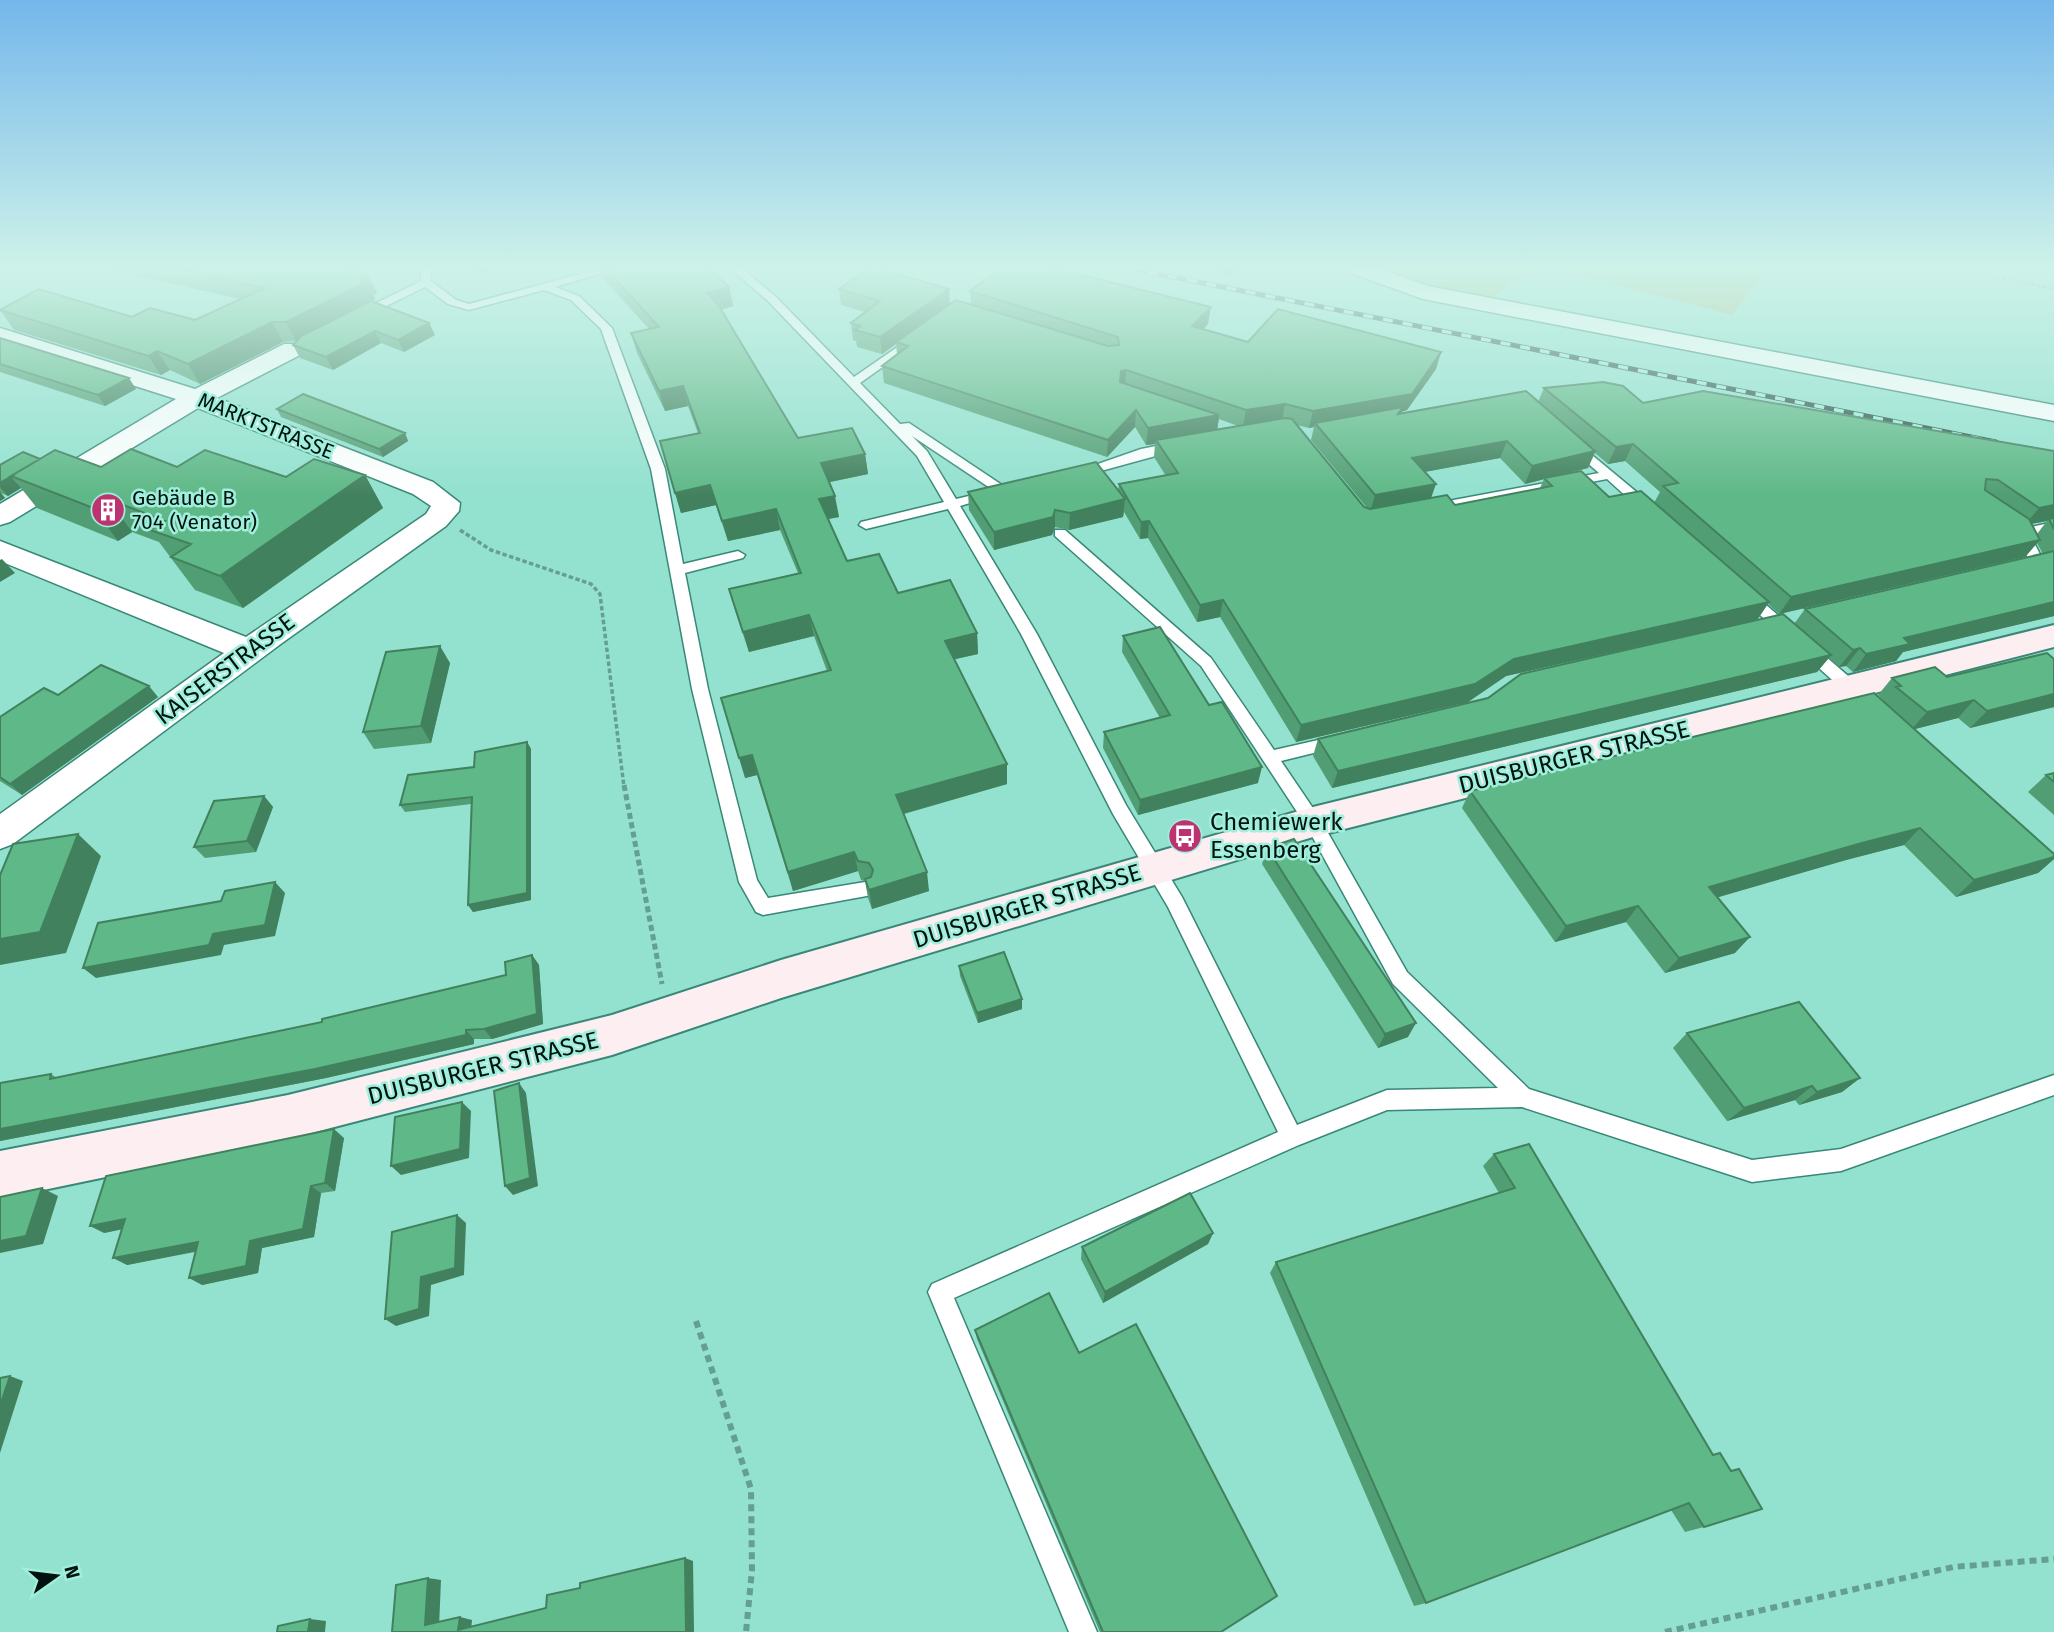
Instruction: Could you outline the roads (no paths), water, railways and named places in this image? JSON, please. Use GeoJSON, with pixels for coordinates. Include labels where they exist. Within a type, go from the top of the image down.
{"type":"FeatureCollection","features":[{"type":"Feature","properties":{"kind":"main road","name":"DUISBURGER STRASSE"},"geometry":{"type":"LineString","coordinates":[[0,1175],[288,1117],[612,1035],[794,975],[1313,822],[1862,698],[2054,636]]}},
{"type":"Feature","properties":{"kind":"street","name":"MARKTSTRASSE"},"geometry":{"type":"LineString","coordinates":[[28,344],[197,399],[423,488],[441,512]]}},
{"type":"Feature","properties":{"kind":"street"},"geometry":{"type":"LineString","coordinates":[[1693,344],[2054,414]]}},
{"type":"Feature","properties":{"kind":"street"},"geometry":{"type":"LineString","coordinates":[[0,516],[197,399],[299,346]]}},
{"type":"Feature","properties":{"kind":"street","name":"KAISERSTRASSE"},"geometry":{"type":"LineString","coordinates":[[7,819],[201,689],[248,650],[441,512]]}},
{"type":"Feature","properties":{"kind":"street"},"geometry":{"type":"LineString","coordinates":[[0,550],[248,650]]}},
{"type":"Feature","properties":{"kind":"lane"},"geometry":{"type":"LineString","coordinates":[[612,344],[658,469],[700,689],[748,882],[763,907],[865,890]]}},
{"type":"Feature","properties":{"kind":"lane"},"geometry":{"type":"LineString","coordinates":[[816,344],[922,454],[1029,634],[1119,809],[1175,902],[1292,1137]]}},
{"type":"Feature","properties":{"kind":"lane"},"geometry":{"type":"LineString","coordinates":[[853,383],[908,344]]}},
{"type":"Feature","properties":{"kind":"lane"},"geometry":{"type":"LineString","coordinates":[[866,525],[1011,492],[880,411]]}},
{"type":"Feature","properties":{"kind":"lane"},"geometry":{"type":"LineString","coordinates":[[1560,433],[1655,514]]}},
{"type":"Feature","properties":{"kind":"lane"},"geometry":{"type":"LineString","coordinates":[[1064,477],[1146,452],[1187,444]]}},
{"type":"Feature","properties":{"kind":"lane"},"geometry":{"type":"LineString","coordinates":[[1420,510],[1609,475]]}},
{"type":"Feature","properties":{"kind":"lane"},"geometry":{"type":"LineString","coordinates":[[2054,526],[2016,529],[2037,562],[2054,571]]}},
{"type":"Feature","properties":{"kind":"lane"},"geometry":{"type":"LineString","coordinates":[[1060,533],[1206,662],[1313,822],[1400,978],[1522,1097]]}},
{"type":"Feature","properties":{"kind":"lane"},"geometry":{"type":"LineString","coordinates":[[678,569],[738,555]]}},
{"type":"Feature","properties":{"kind":"lane"},"geometry":{"type":"LineString","coordinates":[[2011,568],[2037,562]]}},
{"type":"Feature","properties":{"kind":"lane"},"geometry":{"type":"LineString","coordinates":[[1736,586],[1783,620],[1862,698]]}},
{"type":"Feature","properties":{"kind":"lane"},"geometry":{"type":"LineString","coordinates":[[1750,628],[1783,620]]}},
{"type":"Feature","properties":{"kind":"lane"},"geometry":{"type":"LineString","coordinates":[[1272,757],[1353,738]]}},
{"type":"Feature","properties":{"kind":"lane"},"geometry":{"type":"LineString","coordinates":[[1083,1632],[940,1292],[1292,1137],[1387,1100],[1522,1097],[1752,1171],[1841,1160],[2054,1085]]}},
{"type":"Feature","properties":{"kind":"railway"},"geometry":{"type":"LineString","coordinates":[[1508,344],[1996,442]]}},
{"type":"Feature","properties":{"kind":"place","name":"Gebäude B 704 (Venator)"},"geometry":{"type":"Point","coordinates":[108,510]}},
{"type":"Feature","properties":{"kind":"place","name":"Chemiewerk Essenberg"},"geometry":{"type":"Point","coordinates":[1185,836]}}]}
